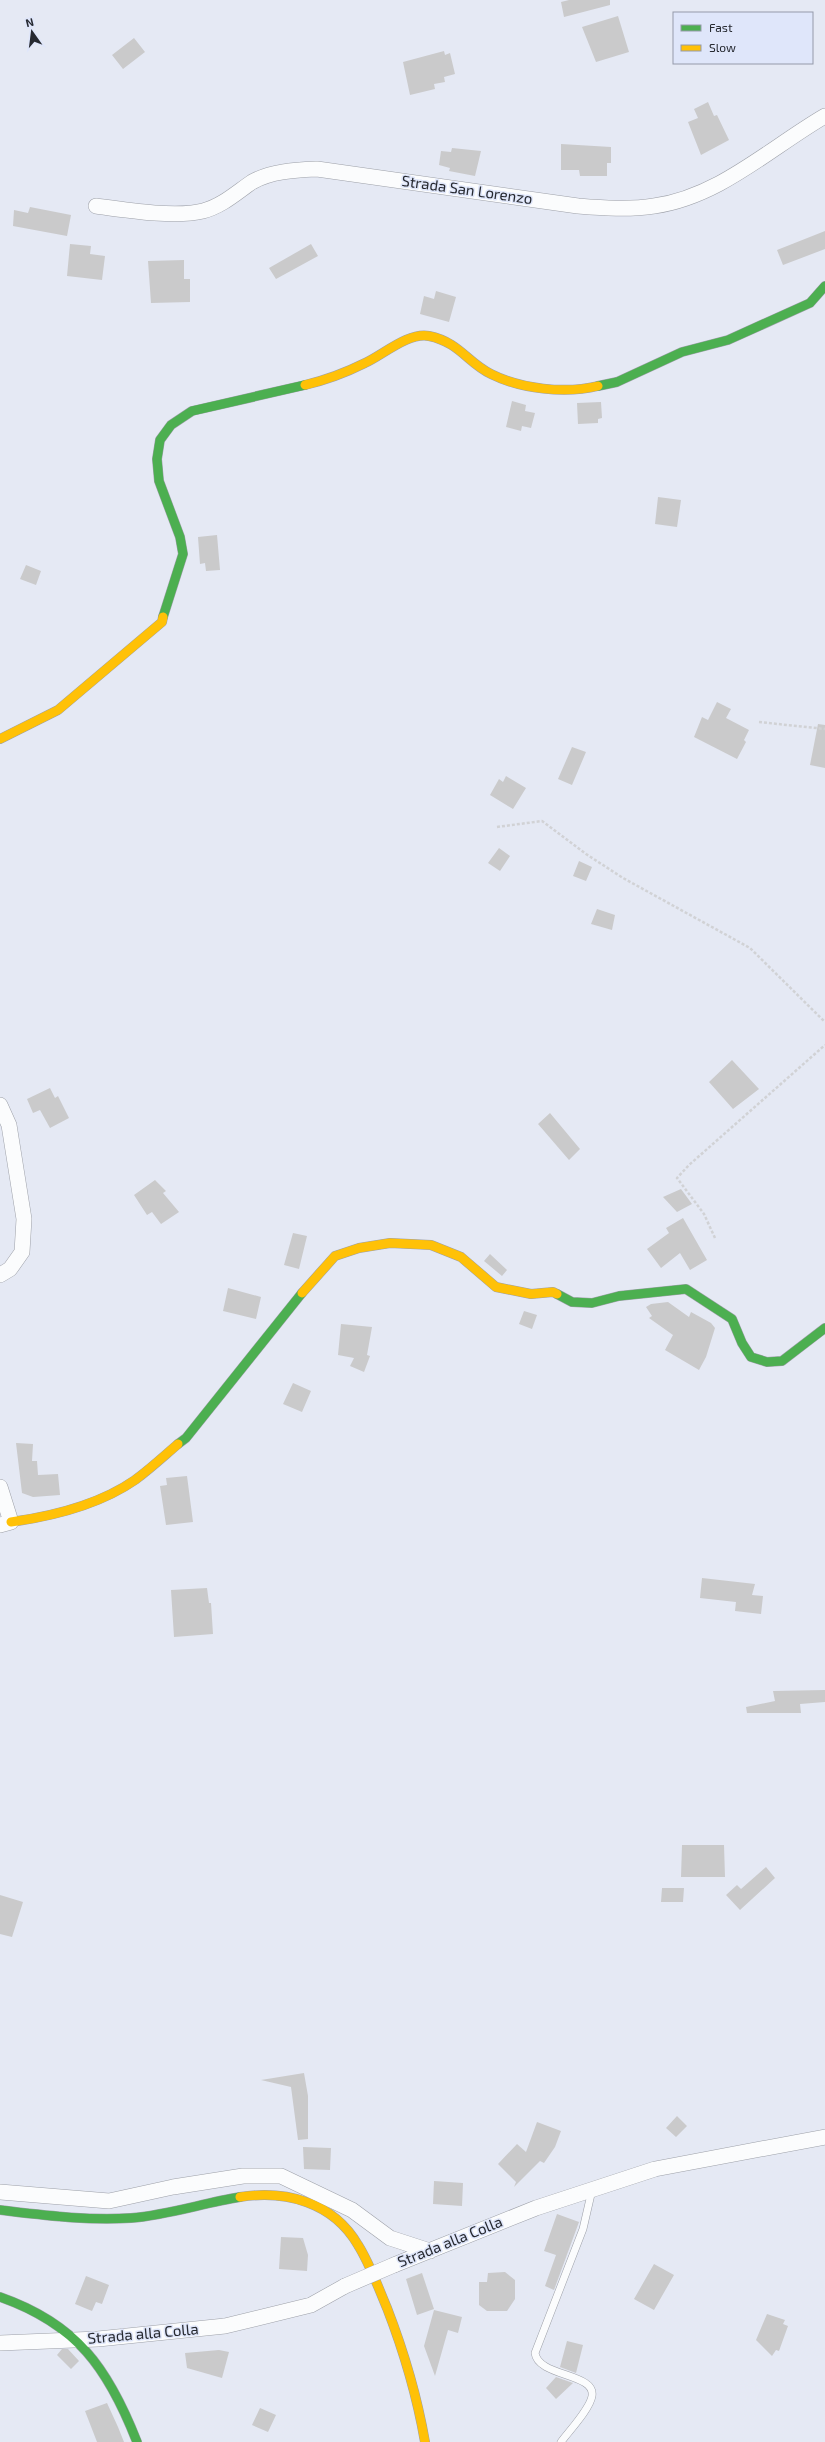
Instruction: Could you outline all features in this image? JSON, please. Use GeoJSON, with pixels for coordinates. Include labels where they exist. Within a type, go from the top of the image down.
{"type":"FeatureCollection","features":[{"type":"Feature","properties":{"kind":"main road"},"geometry":{"type":"LineString","coordinates":[[0,740],[58,710],[162,622],[168,596],[183,554],[180,537],[159,481],[157,459],[160,440],[171,425],[192,411],[327,380],[366,363],[412,338],[428,336],[457,347],[490,374],[543,390],[586,389],[617,382],[682,352],[728,340],[810,302],[825,286]]}},
{"type":"Feature","properties":{"kind":"main road"},"geometry":{"type":"LineString","coordinates":[[5,1524],[45,1517],[100,1499],[135,1480],[186,1438],[307,1286],[335,1256],[359,1248],[390,1243],[431,1244],[461,1257],[496,1287],[531,1294],[553,1292],[572,1302],[592,1304],[619,1296],[663,1290],[686,1290],[732,1319],[742,1343],[751,1358],[767,1362],[782,1361],[825,1328]]}},
{"type":"Feature","properties":{"kind":"main road"},"geometry":{"type":"LineString","coordinates":[[0,2210],[92,2219],[115,2219],[151,2216],[252,2196],[278,2195],[298,2198],[320,2207],[338,2220],[352,2234],[363,2254],[388,2310],[414,2386],[425,2442]]}},
{"type":"Feature","properties":{"kind":"main road"},"geometry":{"type":"LineString","coordinates":[[0,2297],[35,2310],[76,2339],[96,2361],[118,2396],[137,2442]]}},
{"type":"Feature","properties":{"kind":"street","name":"Strada San Lorenzo"},"geometry":{"type":"LineString","coordinates":[[96,206],[147,212],[202,211],[228,200],[254,182],[289,170],[317,169],[578,206],[617,208],[654,206],[688,198],[722,182],[825,116]]}},
{"type":"Feature","properties":{"kind":"street"},"geometry":{"type":"LineString","coordinates":[[0,1105],[10,1125],[24,1219],[22,1252],[10,1269],[0,1275]]}},
{"type":"Feature","properties":{"kind":"street"},"geometry":{"type":"LineString","coordinates":[[0,1487],[5,1524]]}},
{"type":"Feature","properties":{"kind":"street","name":"Strada alla Colla"},"geometry":{"type":"LineString","coordinates":[[0,2343],[37,2343],[76,2339],[98,2340],[225,2326],[311,2306],[345,2286],[536,2208],[661,2168],[825,2137]]}},
{"type":"Feature","properties":{"kind":"street"},"geometry":{"type":"LineString","coordinates":[[0,2192],[109,2201],[174,2187],[244,2176],[281,2176],[352,2210],[390,2238],[430,2251]]}},
{"type":"Feature","properties":{"kind":"lane"},"geometry":{"type":"LineString","coordinates":[[561,2442],[582,2414],[592,2396],[591,2390],[583,2381],[543,2366],[537,2359],[535,2352],[583,2229],[592,2190]]}},
{"type":"Feature","properties":{"kind":"path"},"geometry":{"type":"LineString","coordinates":[[759,722],[825,729]]}},
{"type":"Feature","properties":{"kind":"path"},"geometry":{"type":"LineString","coordinates":[[498,826],[542,821],[586,854],[624,878],[750,948],[825,1022]]}},
{"type":"Feature","properties":{"kind":"path"},"geometry":{"type":"LineString","coordinates":[[715,1238],[704,1214],[677,1178],[689,1165],[825,1045]]}},
{"type":"Feature","properties":{"kind":"building"},"geometry":{"type":"Polygon","coordinates":[[[569,0],[610,0],[610,5],[564,17],[561,2],[569,0]]]}},
{"type":"Feature","properties":{"kind":"building"},"geometry":{"type":"Polygon","coordinates":[[[618,16],[629,52],[596,62],[582,27],[618,16]]]}},
{"type":"Feature","properties":{"kind":"building"},"geometry":{"type":"Polygon","coordinates":[[[134,38],[145,52],[123,69],[112,55],[134,38]]]}},
{"type":"Feature","properties":{"kind":"building"},"geometry":{"type":"Polygon","coordinates":[[[444,51],[445,55],[450,53],[455,74],[444,77],[445,82],[434,84],[435,89],[410,95],[403,62],[444,51]]]}},
{"type":"Feature","properties":{"kind":"building"},"geometry":{"type":"Polygon","coordinates":[[[708,102],[714,116],[717,115],[729,140],[701,155],[688,122],[698,118],[694,109],[708,102]]]}},
{"type":"Feature","properties":{"kind":"building"},"geometry":{"type":"Polygon","coordinates":[[[561,144],[611,147],[611,163],[607,163],[607,176],[580,176],[579,170],[561,170],[561,144]]]}},
{"type":"Feature","properties":{"kind":"building"},"geometry":{"type":"Polygon","coordinates":[[[452,148],[481,151],[475,176],[449,171],[450,168],[439,165],[441,151],[451,152],[452,148]]]}},
{"type":"Feature","properties":{"kind":"building"},"geometry":{"type":"Polygon","coordinates":[[[30,207],[71,215],[67,236],[13,226],[14,210],[28,213],[30,207]]]}},
{"type":"Feature","properties":{"kind":"building"},"geometry":{"type":"Polygon","coordinates":[[[825,231],[825,249],[783,265],[777,250],[825,231]]]}},
{"type":"Feature","properties":{"kind":"building"},"geometry":{"type":"Polygon","coordinates":[[[70,244],[91,246],[90,254],[105,256],[102,280],[67,276],[70,244]]]}},
{"type":"Feature","properties":{"kind":"building"},"geometry":{"type":"Polygon","coordinates":[[[311,244],[318,256],[276,279],[269,268],[311,244]]]}},
{"type":"Feature","properties":{"kind":"building"},"geometry":{"type":"Polygon","coordinates":[[[184,260],[184,279],[190,279],[190,302],[151,303],[148,261],[184,260]]]}},
{"type":"Feature","properties":{"kind":"building"},"geometry":{"type":"Polygon","coordinates":[[[436,291],[456,297],[449,322],[420,314],[424,296],[434,299],[436,291]]]}},
{"type":"Feature","properties":{"kind":"building"},"geometry":{"type":"Polygon","coordinates":[[[512,401],[526,405],[525,411],[535,413],[531,428],[522,426],[521,431],[506,427],[512,401]]]}},
{"type":"Feature","properties":{"kind":"building"},"geometry":{"type":"Polygon","coordinates":[[[601,402],[602,418],[598,419],[598,423],[578,424],[577,403],[601,402]]]}},
{"type":"Feature","properties":{"kind":"building"},"geometry":{"type":"Polygon","coordinates":[[[658,497],[681,500],[677,527],[655,524],[658,497]]]}},
{"type":"Feature","properties":{"kind":"building"},"geometry":{"type":"Polygon","coordinates":[[[217,535],[220,570],[206,571],[205,563],[200,564],[198,537],[217,535]]]}},
{"type":"Feature","properties":{"kind":"building"},"geometry":{"type":"Polygon","coordinates":[[[26,565],[41,571],[36,585],[20,579],[26,565]]]}},
{"type":"Feature","properties":{"kind":"building"},"geometry":{"type":"Polygon","coordinates":[[[717,702],[731,709],[726,718],[749,730],[744,740],[746,742],[737,759],[694,737],[702,717],[708,720],[717,702]]]}},
{"type":"Feature","properties":{"kind":"building"},"geometry":{"type":"Polygon","coordinates":[[[818,724],[825,725],[825,768],[810,765],[818,724]]]}},
{"type":"Feature","properties":{"kind":"building"},"geometry":{"type":"Polygon","coordinates":[[[572,747],[586,752],[572,785],[558,779],[572,747]]]}},
{"type":"Feature","properties":{"kind":"building"},"geometry":{"type":"Polygon","coordinates":[[[506,776],[526,788],[513,809],[490,795],[499,779],[503,782],[506,776]]]}},
{"type":"Feature","properties":{"kind":"building"},"geometry":{"type":"Polygon","coordinates":[[[499,848],[510,856],[500,871],[488,863],[499,848]]]}},
{"type":"Feature","properties":{"kind":"building"},"geometry":{"type":"Polygon","coordinates":[[[579,861],[592,867],[586,881],[573,876],[579,861]]]}},
{"type":"Feature","properties":{"kind":"building"},"geometry":{"type":"Polygon","coordinates":[[[597,909],[615,915],[612,930],[591,924],[597,909]]]}},
{"type":"Feature","properties":{"kind":"building"},"geometry":{"type":"Polygon","coordinates":[[[732,1060],[759,1089],[733,1109],[709,1082],[732,1060]]]}},
{"type":"Feature","properties":{"kind":"building"},"geometry":{"type":"Polygon","coordinates":[[[50,1088],[55,1098],[58,1096],[69,1118],[50,1128],[40,1110],[33,1113],[27,1099],[50,1088]]]}},
{"type":"Feature","properties":{"kind":"building"},"geometry":{"type":"Polygon","coordinates":[[[550,1113],[580,1149],[569,1160],[538,1124],[550,1113]]]}},
{"type":"Feature","properties":{"kind":"building"},"geometry":{"type":"Polygon","coordinates":[[[155,1180],[166,1191],[163,1193],[179,1212],[161,1224],[152,1212],[147,1215],[134,1195],[155,1180]]]}},
{"type":"Feature","properties":{"kind":"building"},"geometry":{"type":"Polygon","coordinates":[[[681,1189],[692,1204],[677,1212],[663,1197],[681,1189]]]}},
{"type":"Feature","properties":{"kind":"building"},"geometry":{"type":"Polygon","coordinates":[[[683,1218],[707,1260],[690,1270],[680,1253],[661,1268],[647,1249],[669,1233],[666,1228],[683,1218]]]}},
{"type":"Feature","properties":{"kind":"building"},"geometry":{"type":"Polygon","coordinates":[[[293,1233],[307,1236],[299,1269],[284,1265],[293,1233]]]}},
{"type":"Feature","properties":{"kind":"building"},"geometry":{"type":"Polygon","coordinates":[[[490,1254],[507,1270],[502,1276],[484,1261],[490,1254]]]}},
{"type":"Feature","properties":{"kind":"building"},"geometry":{"type":"Polygon","coordinates":[[[228,1288],[261,1297],[256,1319],[223,1311],[228,1288]]]}},
{"type":"Feature","properties":{"kind":"building"},"geometry":{"type":"Polygon","coordinates":[[[668,1302],[689,1317],[691,1312],[711,1323],[715,1328],[706,1357],[699,1370],[665,1350],[673,1335],[649,1318],[652,1316],[646,1307],[651,1304],[668,1302]]]}},
{"type":"Feature","properties":{"kind":"building"},"geometry":{"type":"Polygon","coordinates":[[[524,1311],[537,1315],[532,1329],[519,1324],[524,1311]]]}},
{"type":"Feature","properties":{"kind":"building"},"geometry":{"type":"Polygon","coordinates":[[[341,1324],[372,1327],[367,1355],[370,1356],[364,1372],[350,1366],[354,1358],[338,1355],[341,1324]]]}},
{"type":"Feature","properties":{"kind":"building"},"geometry":{"type":"Polygon","coordinates":[[[293,1383],[311,1391],[302,1412],[283,1404],[293,1383]]]}},
{"type":"Feature","properties":{"kind":"building"},"geometry":{"type":"Polygon","coordinates":[[[16,1443],[33,1444],[32,1461],[37,1461],[38,1475],[58,1474],[60,1495],[33,1497],[22,1493],[16,1443]]]}},
{"type":"Feature","properties":{"kind":"building"},"geometry":{"type":"Polygon","coordinates":[[[187,1476],[193,1522],[166,1525],[160,1486],[167,1485],[166,1478],[187,1476]]]}},
{"type":"Feature","properties":{"kind":"building"},"geometry":{"type":"Polygon","coordinates":[[[702,1578],[755,1584],[752,1595],[763,1596],[761,1614],[735,1611],[736,1602],[700,1598],[702,1578]]]}},
{"type":"Feature","properties":{"kind":"building"},"geometry":{"type":"Polygon","coordinates":[[[207,1588],[209,1603],[211,1603],[213,1634],[174,1637],[171,1590],[207,1588]]]}},
{"type":"Feature","properties":{"kind":"building"},"geometry":{"type":"Polygon","coordinates":[[[825,1690],[825,1702],[800,1704],[801,1713],[747,1713],[746,1707],[775,1701],[773,1691],[825,1690]]]}},
{"type":"Feature","properties":{"kind":"building"},"geometry":{"type":"Polygon","coordinates":[[[682,1845],[724,1845],[725,1877],[681,1877],[682,1845]]]}},
{"type":"Feature","properties":{"kind":"building"},"geometry":{"type":"Polygon","coordinates":[[[766,1867],[775,1878],[740,1910],[726,1895],[737,1885],[741,1889],[766,1867]]]}},
{"type":"Feature","properties":{"kind":"building"},"geometry":{"type":"Polygon","coordinates":[[[662,1888],[684,1888],[683,1902],[661,1902],[662,1888]]]}},
{"type":"Feature","properties":{"kind":"building"},"geometry":{"type":"Polygon","coordinates":[[[0,1895],[23,1902],[12,1937],[0,1934],[0,1895]]]}},
{"type":"Feature","properties":{"kind":"building"},"geometry":{"type":"Polygon","coordinates":[[[304,2073],[308,2096],[308,2139],[298,2140],[291,2087],[261,2080],[304,2073]]]}},
{"type":"Feature","properties":{"kind":"building"},"geometry":{"type":"Polygon","coordinates":[[[677,2116],[687,2126],[676,2137],[666,2128],[677,2116]]]}},
{"type":"Feature","properties":{"kind":"building"},"geometry":{"type":"Polygon","coordinates":[[[537,2122],[561,2131],[555,2147],[544,2163],[540,2161],[514,2187],[516,2182],[498,2164],[517,2144],[526,2152],[537,2122]]]}},
{"type":"Feature","properties":{"kind":"building"},"geometry":{"type":"Polygon","coordinates":[[[303,2147],[331,2148],[330,2170],[304,2169],[303,2147]]]}},
{"type":"Feature","properties":{"kind":"building"},"geometry":{"type":"Polygon","coordinates":[[[434,2181],[463,2183],[462,2206],[433,2204],[434,2181]]]}},
{"type":"Feature","properties":{"kind":"building"},"geometry":{"type":"Polygon","coordinates":[[[557,2214],[579,2222],[554,2290],[545,2286],[556,2255],[544,2251],[557,2214]]]}},
{"type":"Feature","properties":{"kind":"building"},"geometry":{"type":"Polygon","coordinates":[[[281,2237],[303,2238],[308,2255],[307,2271],[279,2269],[281,2237]]]}},
{"type":"Feature","properties":{"kind":"building"},"geometry":{"type":"Polygon","coordinates":[[[654,2264],[674,2275],[654,2310],[634,2299],[654,2264]]]}},
{"type":"Feature","properties":{"kind":"building"},"geometry":{"type":"Polygon","coordinates":[[[505,2272],[515,2280],[515,2299],[507,2311],[487,2311],[479,2305],[479,2282],[487,2282],[488,2273],[505,2272]]]}},
{"type":"Feature","properties":{"kind":"building"},"geometry":{"type":"Polygon","coordinates":[[[422,2273],[434,2309],[417,2315],[406,2279],[422,2273]]]}},
{"type":"Feature","properties":{"kind":"building"},"geometry":{"type":"Polygon","coordinates":[[[86,2276],[109,2285],[102,2304],[96,2302],[92,2311],[75,2304],[86,2276]]]}},
{"type":"Feature","properties":{"kind":"building"},"geometry":{"type":"Polygon","coordinates":[[[434,2310],[462,2317],[458,2333],[448,2330],[435,2376],[424,2346],[434,2310]]]}},
{"type":"Feature","properties":{"kind":"building"},"geometry":{"type":"Polygon","coordinates":[[[767,2314],[785,2320],[783,2324],[788,2326],[779,2351],[776,2350],[772,2356],[756,2340],[767,2314]]]}},
{"type":"Feature","properties":{"kind":"building"},"geometry":{"type":"Polygon","coordinates":[[[567,2341],[583,2345],[576,2373],[560,2367],[567,2341]]]}},
{"type":"Feature","properties":{"kind":"building"},"geometry":{"type":"Polygon","coordinates":[[[62,2349],[68,2349],[79,2361],[71,2369],[57,2355],[62,2349]]]}},
{"type":"Feature","properties":{"kind":"building"},"geometry":{"type":"Polygon","coordinates":[[[219,2350],[229,2352],[222,2378],[187,2368],[185,2353],[219,2350]]]}},
{"type":"Feature","properties":{"kind":"building"},"geometry":{"type":"Polygon","coordinates":[[[556,2377],[573,2383],[556,2399],[546,2388],[556,2377]]]}},
{"type":"Feature","properties":{"kind":"building"},"geometry":{"type":"Polygon","coordinates":[[[107,2403],[124,2442],[97,2442],[85,2411],[107,2403]]]}},
{"type":"Feature","properties":{"kind":"building"},"geometry":{"type":"Polygon","coordinates":[[[260,2408],[276,2415],[268,2432],[252,2425],[260,2408]]]}},
{"type":"Feature","properties":{"kind":"traffic: fast"},"geometry":{"type":"LineString","coordinates":[[598,386],[617,382],[682,352],[728,340],[810,303],[825,286]]}},
{"type":"Feature","properties":{"kind":"traffic: fast"},"geometry":{"type":"LineString","coordinates":[[163,617],[183,554],[180,537],[159,481],[157,459],[160,440],[171,425],[192,411],[305,385]]}},
{"type":"Feature","properties":{"kind":"traffic: fast"},"geometry":{"type":"LineString","coordinates":[[557,1294],[572,1302],[592,1303],[619,1296],[686,1289],[732,1319],[742,1343],[751,1357],[767,1362],[782,1361],[825,1328]]}},
{"type":"Feature","properties":{"kind":"traffic: fast"},"geometry":{"type":"LineString","coordinates":[[178,1444],[186,1438],[302,1293]]}},
{"type":"Feature","properties":{"kind":"traffic: fast"},"geometry":{"type":"LineString","coordinates":[[0,2210],[49,2216],[115,2219],[158,2214],[240,2197]]}},
{"type":"Feature","properties":{"kind":"traffic: fast"},"geometry":{"type":"LineString","coordinates":[[0,2297],[27,2308],[50,2321],[70,2335],[101,2371],[114,2392],[137,2442]]}},
{"type":"Feature","properties":{"kind":"traffic: slow"},"geometry":{"type":"LineString","coordinates":[[305,385],[350,370],[413,337],[429,336],[448,343],[491,374],[516,383],[543,389],[558,390],[572,390],[598,386]]}},
{"type":"Feature","properties":{"kind":"traffic: slow"},"geometry":{"type":"LineString","coordinates":[[0,739],[58,710],[162,622],[163,617]]}},
{"type":"Feature","properties":{"kind":"traffic: slow"},"geometry":{"type":"LineString","coordinates":[[302,1293],[335,1256],[359,1248],[390,1243],[431,1245],[461,1257],[496,1287],[531,1294],[553,1292],[557,1294]]}},
{"type":"Feature","properties":{"kind":"traffic: slow"},"geometry":{"type":"LineString","coordinates":[[11,1522],[60,1513],[91,1503],[121,1489],[152,1467],[178,1444]]}},
{"type":"Feature","properties":{"kind":"traffic: slow"},"geometry":{"type":"LineString","coordinates":[[240,2197],[257,2195],[274,2196],[307,2202],[322,2209],[348,2230],[366,2260],[387,2308],[414,2391],[425,2442]]}}]}
